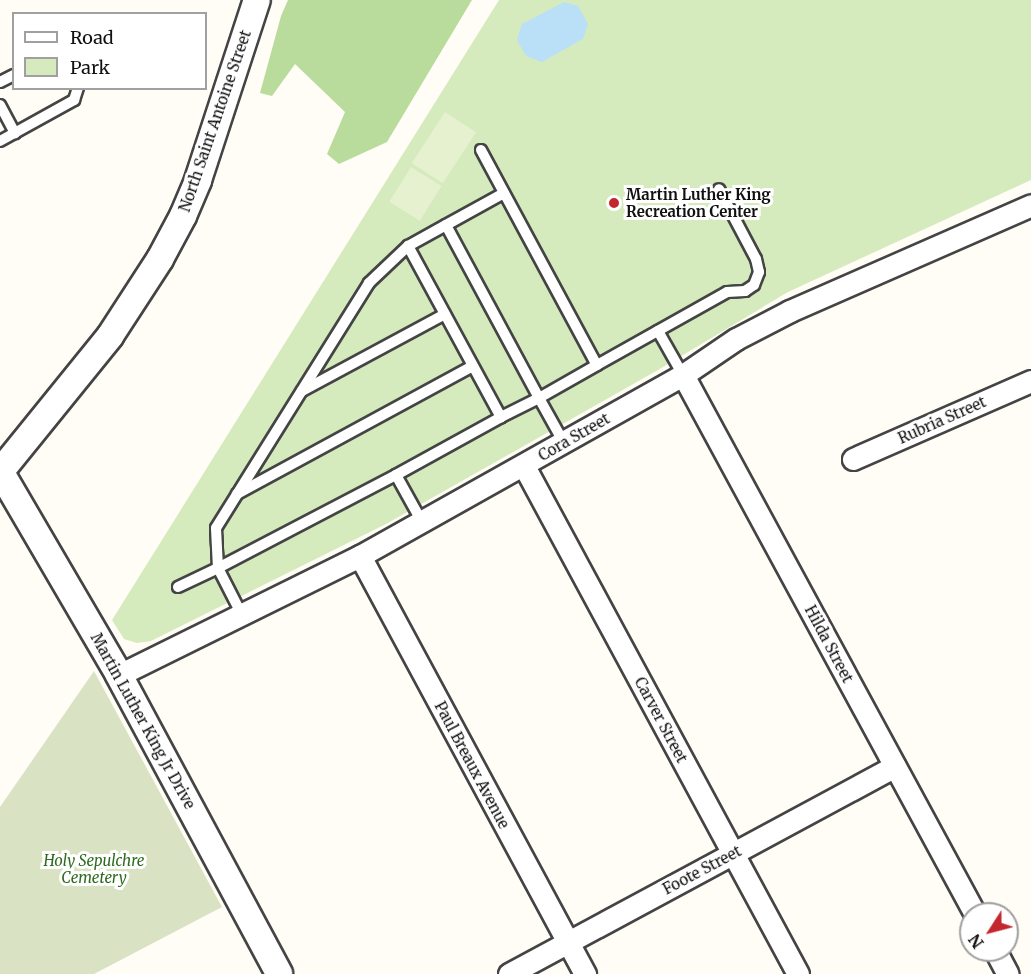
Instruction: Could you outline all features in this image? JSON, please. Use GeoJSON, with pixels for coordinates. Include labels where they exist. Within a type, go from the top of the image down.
{"type":"FeatureCollection","features":[{"type":"Feature","properties":{"kind":"street","name":"North Saint Antoine Street"},"geometry":{"type":"LineString","coordinates":[[0,471],[110,336],[178,225],[198,180],[257,0]]}},
{"type":"Feature","properties":{"kind":"street","name":"Cora Street"},"geometry":{"type":"LineString","coordinates":[[119,675],[360,556],[524,466],[683,375],[736,339],[790,311],[1031,204]]}},
{"type":"Feature","properties":{"kind":"street","name":"Hilda Street"},"geometry":{"type":"LineString","coordinates":[[683,375],[969,902]]}},
{"type":"Feature","properties":{"kind":"street","name":"Rubria Street"},"geometry":{"type":"LineString","coordinates":[[853,459],[1031,381]]}},
{"type":"Feature","properties":{"kind":"street","name":"Carver Street"},"geometry":{"type":"LineString","coordinates":[[524,466],[798,974]]}},
{"type":"Feature","properties":{"kind":"street","name":"Martin Luther King Jr Drive"},"geometry":{"type":"LineString","coordinates":[[0,471],[119,675],[279,974]]}},
{"type":"Feature","properties":{"kind":"street","name":"Paul Breaux Avenue"},"geometry":{"type":"LineString","coordinates":[[360,556],[585,974]]}},
{"type":"Feature","properties":{"kind":"street","name":"Foote Street"},"geometry":{"type":"LineString","coordinates":[[509,974],[895,766]]}},
{"type":"Feature","properties":{"kind":"lane"},"geometry":{"type":"LineString","coordinates":[[0,141],[75,100],[78,90]]}},
{"type":"Feature","properties":{"kind":"lane"},"geometry":{"type":"LineString","coordinates":[[0,105],[15,133]]}},
{"type":"Feature","properties":{"kind":"lane"},"geometry":{"type":"LineString","coordinates":[[481,150],[597,365]]}},
{"type":"Feature","properties":{"kind":"lane"},"geometry":{"type":"LineString","coordinates":[[178,587],[396,475],[539,398],[727,292],[745,291],[754,285],[759,272],[756,259],[719,189]]}},
{"type":"Feature","properties":{"kind":"lane"},"geometry":{"type":"LineString","coordinates":[[242,615],[218,567],[216,528],[237,494],[369,283],[408,246],[504,193]]}},
{"type":"Feature","properties":{"kind":"lane"},"geometry":{"type":"LineString","coordinates":[[446,225],[564,443]]}},
{"type":"Feature","properties":{"kind":"lane"},"geometry":{"type":"LineString","coordinates":[[408,246],[501,417]]}},
{"type":"Feature","properties":{"kind":"lane"},"geometry":{"type":"LineString","coordinates":[[301,391],[445,314]]}},
{"type":"Feature","properties":{"kind":"lane"},"geometry":{"type":"LineString","coordinates":[[658,331],[683,375]]}},
{"type":"Feature","properties":{"kind":"lane"},"geometry":{"type":"LineString","coordinates":[[237,494],[473,366]]}},
{"type":"Feature","properties":{"kind":"lane"},"geometry":{"type":"LineString","coordinates":[[396,475],[422,522]]}},
{"type":"Feature","properties":{"kind":"green space"},"geometry":{"type":"Polygon","coordinates":[[[288,0],[472,0],[387,142],[339,164],[327,154],[345,112],[295,64],[272,96],[260,93],[281,16],[288,0]]]}},
{"type":"Feature","properties":{"kind":"green space"},"geometry":{"type":"Polygon","coordinates":[[[499,0],[1031,0],[1031,180],[788,292],[658,370],[386,524],[151,641],[137,643],[124,639],[112,620],[499,0]]]}},
{"type":"Feature","properties":{"kind":"green space"},"geometry":{"type":"Polygon","coordinates":[[[445,112],[476,132],[443,183],[412,163],[445,112]]]}},
{"type":"Feature","properties":{"kind":"green space"},"geometry":{"type":"Polygon","coordinates":[[[411,167],[442,186],[420,221],[389,202],[411,167]]]}},
{"type":"Feature","properties":{"kind":"green space","name":"Holy Sepulchre Cemetery"},"geometry":{"type":"Polygon","coordinates":[[[94,671],[222,907],[94,974],[0,974],[0,807],[94,671]]]}},
{"type":"Feature","properties":{"kind":"water"},"geometry":{"type":"Polygon","coordinates":[[[564,2],[578,6],[588,24],[583,39],[542,62],[526,56],[517,40],[522,24],[564,2]]]}},
{"type":"Feature","properties":{"kind":"place","name":"Martin Luther King Recreation Center"},"geometry":{"type":"Point","coordinates":[614,203]}}]}
